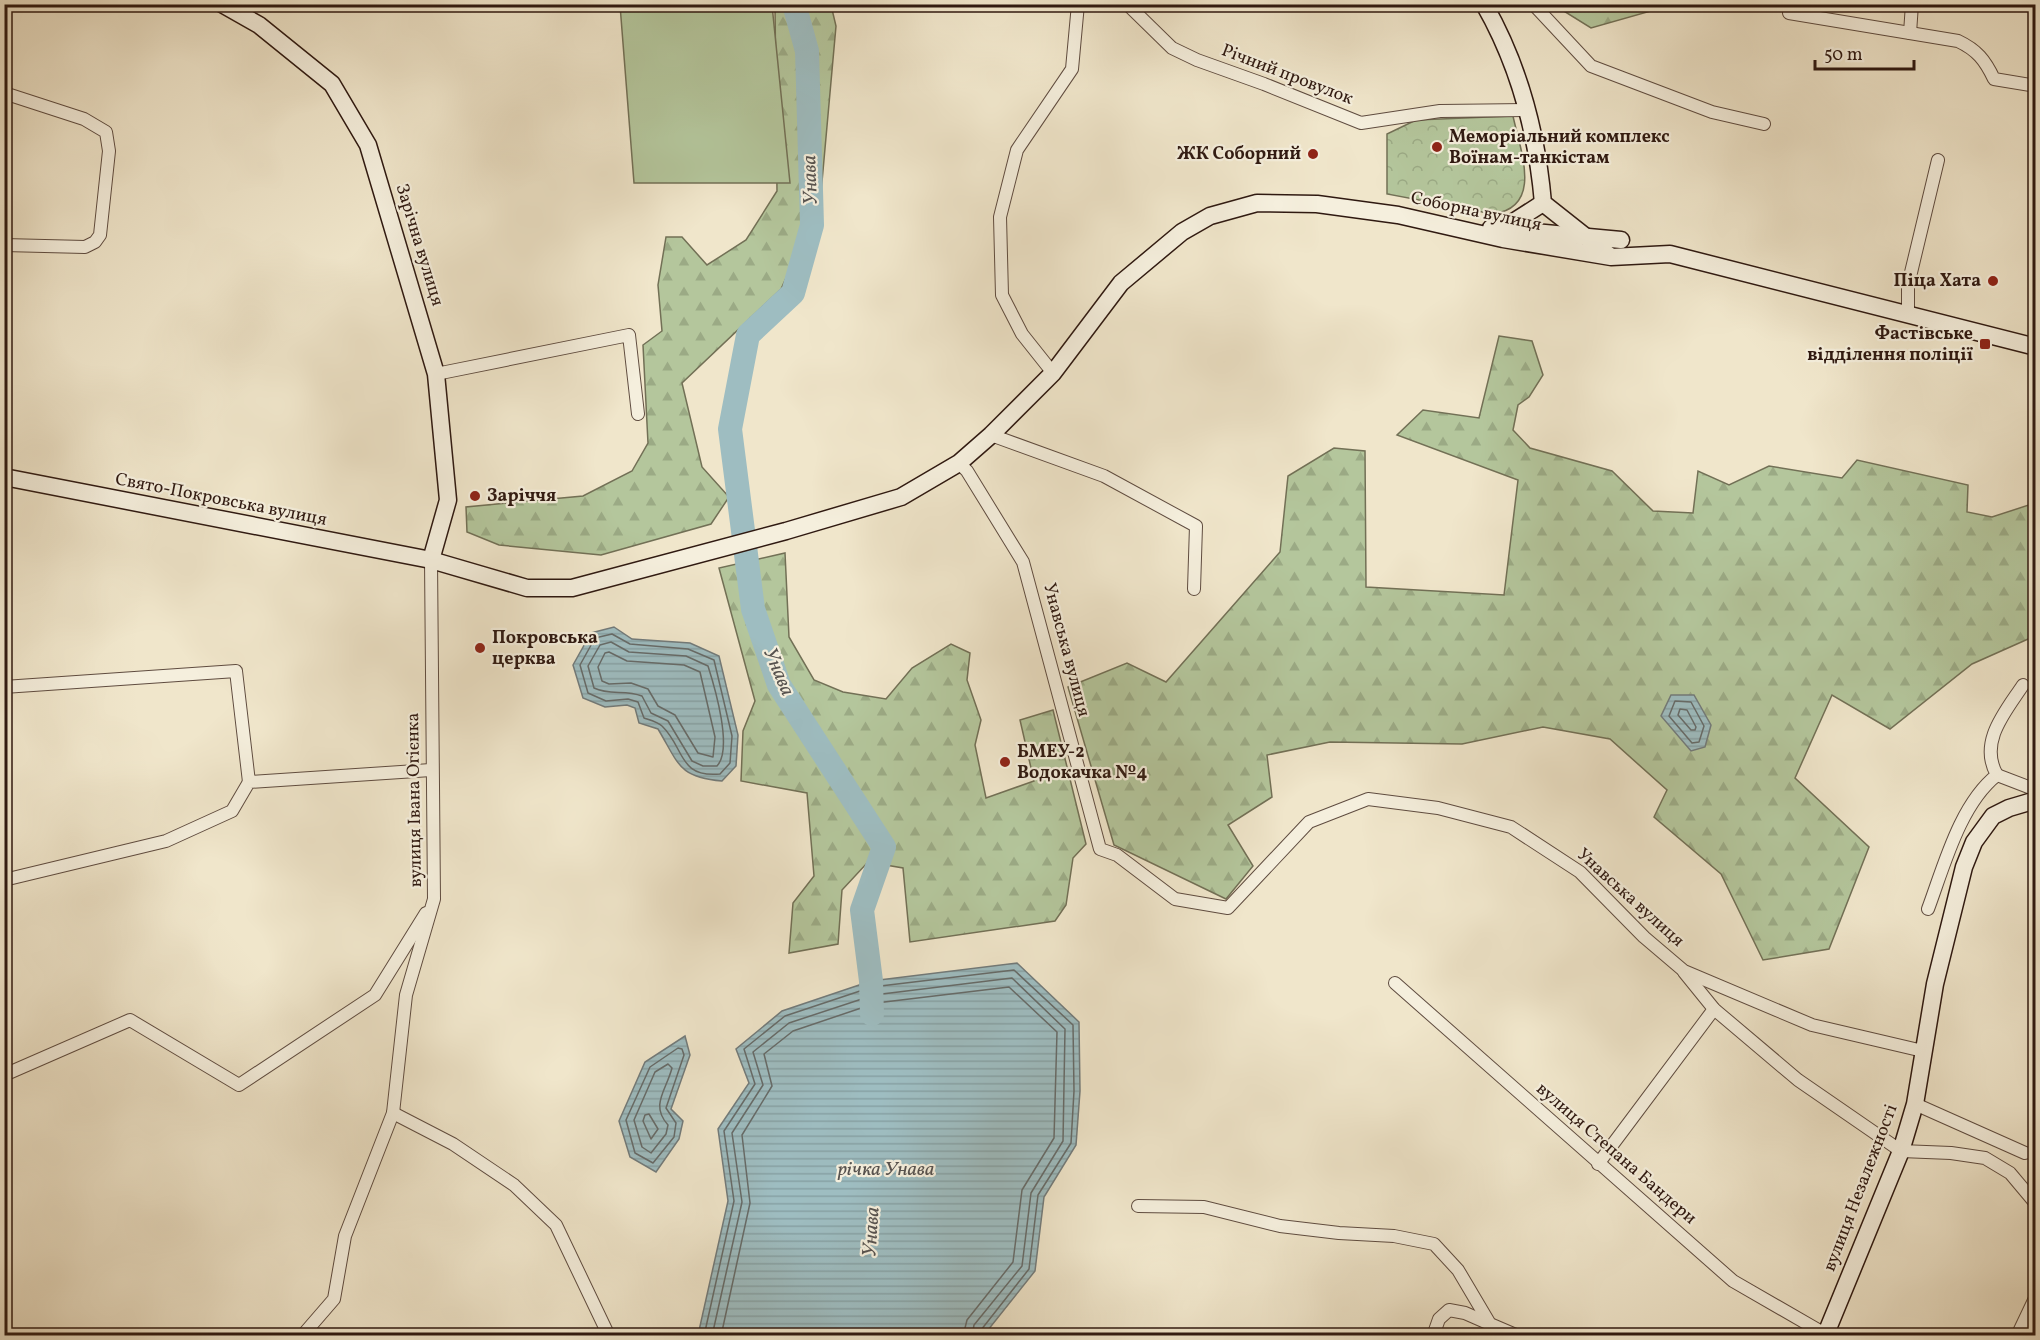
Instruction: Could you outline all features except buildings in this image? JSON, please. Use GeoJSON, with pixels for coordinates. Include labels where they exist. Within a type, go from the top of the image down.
{"type":"FeatureCollection","features":[{"type":"Feature","properties":{"kind":"street","name":"Зарічна вулиця"},"geometry":{"type":"LineString","coordinates":[[222,4],[259,25],[332,84],[368,145],[436,374],[448,500],[431,560]]}},
{"type":"Feature","properties":{"kind":"street"},"geometry":{"type":"LineString","coordinates":[[1053,373],[1023,334],[1002,295],[1000,217],[1017,150],[1072,69],[1077,4]]}},
{"type":"Feature","properties":{"kind":"street","name":"Річний провулок"},"geometry":{"type":"LineString","coordinates":[[1127,4],[1172,48],[1197,60],[1360,123],[1440,111],[1526,110]]}},
{"type":"Feature","properties":{"kind":"street"},"geometry":{"type":"LineString","coordinates":[[1484,4],[1499,31],[1519,79],[1541,181],[1543,203],[1611,257]]}},
{"type":"Feature","properties":{"kind":"street"},"geometry":{"type":"LineString","coordinates":[[1533,4],[1591,66],[1712,112],[1764,124]]}},
{"type":"Feature","properties":{"kind":"street"},"geometry":{"type":"LineString","coordinates":[[1910,33],[1912,4]]}},
{"type":"Feature","properties":{"kind":"street"},"geometry":{"type":"LineString","coordinates":[[1789,14],[1958,41],[1978,52],[1994,79],[2036,86]]}},
{"type":"Feature","properties":{"kind":"street"},"geometry":{"type":"LineString","coordinates":[[4,93],[84,119],[106,132],[109,151],[100,235],[95,242],[85,247],[4,245]]}},
{"type":"Feature","properties":{"kind":"street"},"geometry":{"type":"LineString","coordinates":[[1908,314],[1908,285],[1938,160]]}},
{"type":"Feature","properties":{"kind":"street"},"geometry":{"type":"LineString","coordinates":[[1541,181],[1583,233]]}},
{"type":"Feature","properties":{"kind":"street","name":"Соборна вулиця"},"geometry":{"type":"LineString","coordinates":[[431,560],[527,588],[572,588],[786,531],[901,496],[959,463],[991,435],[1053,373],[1121,283],[1182,232],[1210,216],[1257,203],[1317,204],[1398,215],[1611,257],[1670,254],[2036,347]]}},
{"type":"Feature","properties":{"kind":"street"},"geometry":{"type":"LineString","coordinates":[[1504,228],[1543,203]]}},
{"type":"Feature","properties":{"kind":"street"},"geometry":{"type":"LineString","coordinates":[[1465,230],[1504,228],[1583,233],[1621,240],[1670,254]]}},
{"type":"Feature","properties":{"kind":"street"},"geometry":{"type":"LineString","coordinates":[[1465,230],[1571,246],[1578,243],[1583,233]]}},
{"type":"Feature","properties":{"kind":"street"},"geometry":{"type":"LineString","coordinates":[[436,374],[629,335],[638,414]]}},
{"type":"Feature","properties":{"kind":"street"},"geometry":{"type":"LineString","coordinates":[[991,435],[1104,476],[1196,526],[1194,589]]}},
{"type":"Feature","properties":{"kind":"street","name":"Унавська вулиця"},"geometry":{"type":"LineString","coordinates":[[959,463],[967,471],[1023,562],[1100,849],[1117,855],[1175,899],[1228,908],[1309,822],[1368,800],[1437,808],[1511,827],[1570,866],[1684,971],[1714,1009],[1798,1080],[1901,1151]]}},
{"type":"Feature","properties":{"kind":"street","name":"Свято-Покровська вулиця"},"geometry":{"type":"LineString","coordinates":[[4,477],[431,560]]}},
{"type":"Feature","properties":{"kind":"street","name":"вулиця Івана Огієнка"},"geometry":{"type":"LineString","coordinates":[[302,1335],[334,1299],[345,1236],[393,1113],[406,995],[434,899],[431,770],[431,560]]}},
{"type":"Feature","properties":{"kind":"street"},"geometry":{"type":"LineString","coordinates":[[4,687],[236,671],[249,782],[232,811],[166,841],[4,880]]}},
{"type":"Feature","properties":{"kind":"street"},"geometry":{"type":"LineString","coordinates":[[2023,685],[1994,731],[1991,743],[1994,769],[1997,775],[2036,790]]}},
{"type":"Feature","properties":{"kind":"street"},"geometry":{"type":"LineString","coordinates":[[249,782],[431,770]]}},
{"type":"Feature","properties":{"kind":"street"},"geometry":{"type":"LineString","coordinates":[[1928,909],[1953,840],[1967,813],[1997,775]]}},
{"type":"Feature","properties":{"kind":"street","name":"вулиця Незалежності"},"geometry":{"type":"LineString","coordinates":[[1825,1335],[1901,1151],[1915,1104],[1923,1051],[1955,898],[1974,842],[1993,816],[2008,808],[2036,800]]}},
{"type":"Feature","properties":{"kind":"street"},"geometry":{"type":"LineString","coordinates":[[4,1075],[130,1020],[239,1085],[375,995],[434,899]]}},
{"type":"Feature","properties":{"kind":"street","name":"Унавська вулиця"},"geometry":{"type":"LineString","coordinates":[[1684,971],[1812,1025],[1923,1051]]}},
{"type":"Feature","properties":{"kind":"street","name":"вулиця Степана Бандери"},"geometry":{"type":"LineString","coordinates":[[1395,983],[1733,1281],[1825,1335]]}},
{"type":"Feature","properties":{"kind":"street"},"geometry":{"type":"LineString","coordinates":[[1598,1164],[1714,1009]]}},
{"type":"Feature","properties":{"kind":"street"},"geometry":{"type":"LineString","coordinates":[[1915,1104],[2025,1153]]}},
{"type":"Feature","properties":{"kind":"street"},"geometry":{"type":"LineString","coordinates":[[393,1113],[453,1144],[514,1185],[556,1225],[609,1335]]}},
{"type":"Feature","properties":{"kind":"street"},"geometry":{"type":"LineString","coordinates":[[1901,1151],[1952,1153],[1985,1158],[2010,1173],[2036,1204]]}},
{"type":"Feature","properties":{"kind":"street"},"geometry":{"type":"LineString","coordinates":[[1138,1206],[1203,1207],[1280,1226],[1339,1233],[1394,1236],[1434,1244],[1458,1270],[1490,1324]]}},
{"type":"Feature","properties":{"kind":"street"},"geometry":{"type":"LineString","coordinates":[[2017,1335],[2036,1296]]}},
{"type":"Feature","properties":{"kind":"street"},"geometry":{"type":"LineString","coordinates":[[1433,1335],[1439,1319],[1449,1310],[1458,1311],[1518,1335]]}},
{"type":"Feature","properties":{"kind":"green space"},"geometry":{"type":"Polygon","coordinates":[[[620,5],[772,5],[790,183],[634,183],[620,5]]]}},
{"type":"Feature","properties":{"kind":"green space"},"geometry":{"type":"Polygon","coordinates":[[[775,5],[831,5],[836,26],[820,204],[781,289],[682,383],[702,467],[729,497],[711,524],[601,555],[499,545],[467,532],[466,507],[583,496],[632,471],[648,443],[643,345],[662,331],[658,285],[666,237],[682,237],[707,265],[746,240],[777,191],[775,5]]]}},
{"type":"Feature","properties":{"kind":"green space"},"geometry":{"type":"Polygon","coordinates":[[[1554,5],[1659,5],[1658,9],[1591,28],[1554,5]]]}},
{"type":"Feature","properties":{"kind":"green space"},"geometry":{"type":"Polygon","coordinates":[[[1513,116],[1525,175],[1524,189],[1519,201],[1509,209],[1493,214],[1387,194],[1387,134],[1416,120],[1513,116]]]}},
{"type":"Feature","properties":{"kind":"green space"},"geometry":{"type":"Polygon","coordinates":[[[1499,336],[1532,341],[1543,375],[1529,397],[1518,405],[1513,430],[1530,448],[1612,471],[1653,511],[1693,513],[1698,471],[1729,485],[1769,466],[1842,478],[1857,460],[1968,485],[1967,512],[1992,517],[2035,503],[2035,636],[1972,664],[1890,729],[1832,695],[1795,778],[1869,847],[1829,949],[1763,960],[1721,874],[1654,817],[1667,790],[1610,739],[1543,727],[1462,744],[1330,742],[1267,755],[1272,797],[1228,825],[1253,866],[1226,899],[1114,845],[1068,687],[1127,663],[1166,682],[1280,552],[1288,476],[1334,448],[1365,451],[1366,587],[1504,595],[1518,480],[1397,435],[1423,410],[1479,418],[1499,336]]]}},
{"type":"Feature","properties":{"kind":"green space"},"geometry":{"type":"Polygon","coordinates":[[[785,553],[789,637],[814,680],[843,692],[886,699],[912,668],[951,644],[970,653],[967,680],[981,720],[975,745],[986,798],[1034,781],[1020,720],[1053,710],[1086,844],[1073,858],[1066,905],[1055,921],[910,942],[903,868],[868,862],[842,890],[838,944],[789,953],[793,903],[814,876],[807,793],[741,781],[743,731],[755,701],[719,568],[785,553]]]}},
{"type":"Feature","properties":{"kind":"water"},"geometry":{"type":"Polygon","coordinates":[[[614,627],[632,639],[690,643],[719,656],[738,735],[736,766],[722,781],[696,776],[681,767],[658,729],[639,723],[635,708],[627,705],[605,707],[583,698],[573,665],[591,633],[614,627]]]}},
{"type":"Feature","properties":{"kind":"water"},"geometry":{"type":"Polygon","coordinates":[[[1671,695],[1694,695],[1711,725],[1705,747],[1691,751],[1661,716],[1671,695]]]}},
{"type":"Feature","properties":{"kind":"water","name":"річка Унава"},"geometry":{"type":"Polygon","coordinates":[[[1017,963],[1079,1022],[1080,1091],[1076,1145],[1044,1197],[1035,1271],[984,1335],[698,1335],[728,1201],[718,1129],[749,1083],[736,1049],[782,1011],[871,981],[1017,963]]]}},
{"type":"Feature","properties":{"kind":"water"},"geometry":{"type":"Polygon","coordinates":[[[685,1036],[690,1055],[671,1109],[683,1121],[679,1139],[656,1172],[630,1157],[619,1121],[645,1062],[685,1036]]]}},
{"type":"Feature","properties":{"kind":"waterway","name":"Унава"},"geometry":{"type":"LineString","coordinates":[[794,4],[807,51],[812,225],[793,293],[748,335],[730,429],[753,609],[779,685],[884,847],[862,910],[871,981],[872,1014]]}},
{"type":"Feature","properties":{"kind":"place","name":"Меморіальний комплекс Воїнам-танкістам"},"geometry":{"type":"Point","coordinates":[1437,147]}},
{"type":"Feature","properties":{"kind":"place","name":"ЖК Соборний"},"geometry":{"type":"Point","coordinates":[1313,154]}},
{"type":"Feature","properties":{"kind":"place","name":"Піца Хата"},"geometry":{"type":"Point","coordinates":[1993,281]}},
{"type":"Feature","properties":{"kind":"place","name":"Фастівське відділення поліції"},"geometry":{"type":"Point","coordinates":[1985,344]}},
{"type":"Feature","properties":{"kind":"place","name":"Заріччя"},"geometry":{"type":"Point","coordinates":[475,496]}},
{"type":"Feature","properties":{"kind":"place","name":"Покровська церква"},"geometry":{"type":"Point","coordinates":[480,648]}},
{"type":"Feature","properties":{"kind":"place","name":"БМЕУ-2 Водокачка №4"},"geometry":{"type":"Point","coordinates":[1005,762]}}]}
